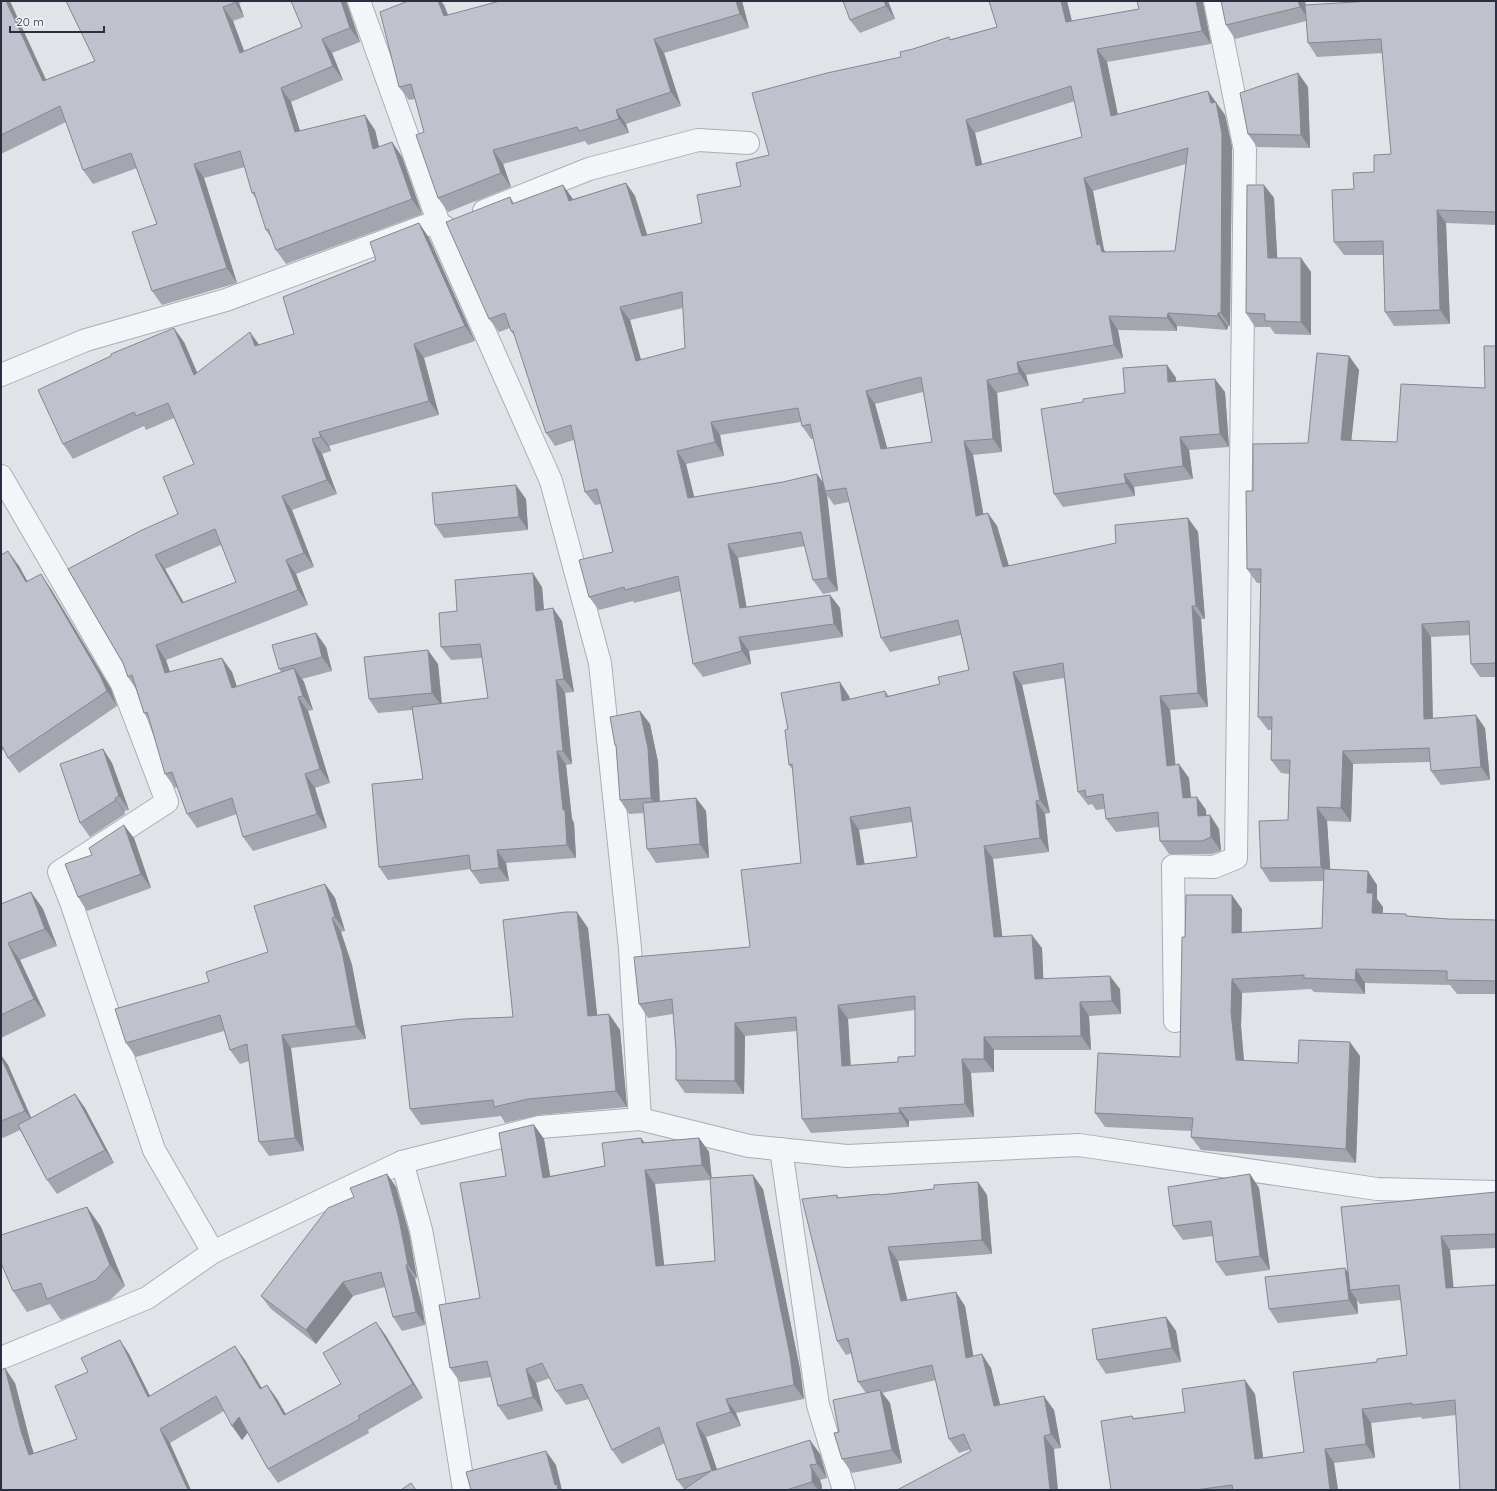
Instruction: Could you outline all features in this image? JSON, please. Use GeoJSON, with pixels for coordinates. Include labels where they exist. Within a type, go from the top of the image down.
{"type":"FeatureCollection","features":[{"type":"Feature","properties":{"kind":"street"},"geometry":{"type":"LineString","coordinates":[[359,1],[438,225],[550,481],[600,663],[630,948],[640,1119]]}},
{"type":"Feature","properties":{"kind":"street"},"geometry":{"type":"LineString","coordinates":[[1175,1021],[1173,866],[1214,867],[1236,858],[1244,150],[1215,1]]}},
{"type":"Feature","properties":{"kind":"street"},"geometry":{"type":"LineString","coordinates":[[1,375],[86,340],[226,300],[438,225],[464,219],[589,169],[698,140],[748,143]]}},
{"type":"Feature","properties":{"kind":"street"},"geometry":{"type":"LineString","coordinates":[[1,476],[122,684],[167,802],[59,872],[71,902],[154,1150],[213,1252]]}},
{"type":"Feature","properties":{"kind":"street"},"geometry":{"type":"LineString","coordinates":[[1,1358],[146,1298],[213,1252],[402,1162],[540,1127],[640,1119],[749,1146],[847,1156],[1079,1145],[1376,1189],[1496,1192]]}},
{"type":"Feature","properties":{"kind":"street"},"geometry":{"type":"LineString","coordinates":[[782,1149],[818,1405],[844,1490]]}},
{"type":"Feature","properties":{"kind":"street"},"geometry":{"type":"LineString","coordinates":[[402,1162],[424,1245],[464,1490]]}},
{"type":"Feature","properties":{"kind":"building"},"geometry":{"type":"Polygon","coordinates":[[[1,1],[6,1],[43,81],[95,61],[66,1],[234,1],[234,3],[223,7],[240,53],[302,27],[291,1],[341,1],[350,28],[322,39],[333,66],[281,88],[295,132],[365,115],[373,149],[392,142],[412,199],[276,250],[268,229],[266,230],[254,192],[252,193],[240,151],[194,164],[227,268],[152,291],[132,232],[157,224],[131,153],[83,170],[60,106],[1,135],[1,1]]]}},
{"type":"Feature","properties":{"kind":"building"},"geometry":{"type":"Polygon","coordinates":[[[408,1],[438,1],[444,16],[500,1],[736,1],[740,14],[654,39],[671,92],[616,110],[619,119],[579,131],[577,127],[493,150],[501,173],[438,198],[416,135],[424,132],[411,84],[399,87],[380,12],[408,1]]]}},
{"type":"Feature","properties":{"kind":"building"},"geometry":{"type":"Polygon","coordinates":[[[843,1],[884,1],[886,6],[850,20],[843,1]]]}},
{"type":"Feature","properties":{"kind":"building"},"geometry":{"type":"Polygon","coordinates":[[[989,1],[1061,1],[1066,22],[1139,9],[1137,1],[1196,1],[1202,31],[1097,49],[1111,116],[1208,91],[1211,103],[1216,102],[1222,134],[1221,313],[1218,313],[1218,316],[1168,313],[1167,318],[1109,316],[1114,345],[1017,362],[1019,373],[987,380],[993,439],[964,441],[976,516],[988,513],[1003,567],[1116,543],[1115,525],[1188,518],[1196,606],[1192,606],[1198,693],[1160,696],[1167,766],[1179,764],[1183,798],[1197,797],[1198,816],[1210,815],[1211,837],[1202,841],[1160,841],[1158,812],[1106,819],[1103,794],[1086,797],[1085,790],[1078,792],[1063,663],[1013,672],[1040,800],[1036,801],[1040,838],[984,846],[994,937],[1032,935],[1035,979],[1110,976],[1112,1001],[1080,1002],[1081,1036],[984,1037],[984,1059],[962,1059],[965,1104],[899,1108],[900,1113],[802,1119],[796,1017],[735,1023],[735,1081],[676,1080],[676,1050],[672,999],[639,1004],[634,957],[750,947],[741,870],[801,863],[792,764],[789,765],[785,730],[788,729],[781,693],[840,682],[842,701],[885,691],[886,697],[940,684],[938,677],[969,670],[958,620],[881,638],[846,488],[825,491],[810,424],[802,426],[798,408],[711,422],[715,442],[677,451],[688,498],[783,482],[817,474],[828,578],[813,580],[801,532],[728,544],[740,608],[830,595],[834,624],[739,637],[742,651],[693,664],[678,576],[625,590],[624,587],[589,597],[579,560],[613,552],[597,489],[585,492],[571,425],[546,433],[513,331],[511,331],[505,313],[489,319],[446,222],[510,197],[512,204],[563,185],[569,201],[626,183],[642,236],[702,223],[697,195],[741,186],[736,163],[769,155],[752,93],[827,73],[901,57],[900,52],[949,37],[950,40],[997,27],[989,1]],[[1071,86],[966,120],[976,166],[1082,137],[1071,86]],[[1188,148],[1084,178],[1097,245],[1100,244],[1102,252],[1175,251],[1188,148]],[[682,292],[620,307],[636,361],[685,348],[682,292]],[[921,377],[866,391],[881,449],[932,442],[921,377]],[[910,807],[850,817],[857,865],[917,857],[910,807]],[[915,996],[838,1005],[842,1066],[898,1062],[898,1057],[915,1056],[915,996]]]}},
{"type":"Feature","properties":{"kind":"building"},"geometry":{"type":"Polygon","coordinates":[[[1221,1],[1298,1],[1300,7],[1226,25],[1221,1]]]}},
{"type":"Feature","properties":{"kind":"building"},"geometry":{"type":"Polygon","coordinates":[[[1371,1],[1496,1],[1496,212],[1437,210],[1440,310],[1385,312],[1383,241],[1334,242],[1332,190],[1354,189],[1353,173],[1374,172],[1374,155],[1391,154],[1381,39],[1308,43],[1305,5],[1371,1]]]}},
{"type":"Feature","properties":{"kind":"building"},"geometry":{"type":"Polygon","coordinates":[[[1298,73],[1301,135],[1248,134],[1240,93],[1298,73]]]}},
{"type":"Feature","properties":{"kind":"building"},"geometry":{"type":"Polygon","coordinates":[[[1247,185],[1264,185],[1268,258],[1301,258],[1301,322],[1265,321],[1265,314],[1246,313],[1247,185]]]}},
{"type":"Feature","properties":{"kind":"building"},"geometry":{"type":"Polygon","coordinates":[[[419,223],[465,326],[414,344],[429,401],[319,432],[321,437],[312,439],[327,480],[282,496],[304,553],[286,560],[298,590],[156,645],[165,673],[222,658],[232,688],[294,668],[303,696],[298,697],[320,769],[305,774],[317,814],[243,837],[232,798],[187,814],[172,772],[165,774],[147,712],[144,713],[132,675],[128,677],[123,663],[68,569],[140,531],[178,514],[163,477],[194,464],[168,403],[136,416],[134,412],[63,444],[38,390],[111,356],[111,354],[174,328],[194,375],[250,332],[255,346],[294,334],[283,297],[376,260],[370,242],[419,223]],[[215,529],[155,555],[182,603],[236,582],[215,529]]]}},
{"type":"Feature","properties":{"kind":"building"},"geometry":{"type":"Polygon","coordinates":[[[1484,346],[1496,346],[1496,663],[1471,664],[1469,621],[1422,624],[1424,719],[1476,715],[1481,767],[1431,771],[1429,748],[1343,751],[1341,808],[1317,807],[1321,867],[1261,868],[1259,821],[1288,820],[1290,760],[1271,760],[1272,717],[1258,717],[1261,569],[1247,569],[1246,491],[1253,491],[1253,444],[1308,443],[1317,353],[1349,356],[1341,440],[1397,442],[1401,384],[1485,388],[1484,346]]]}},
{"type":"Feature","properties":{"kind":"building"},"geometry":{"type":"Polygon","coordinates":[[[1167,365],[1168,382],[1215,379],[1220,434],[1180,437],[1183,466],[1124,474],[1126,483],[1054,494],[1041,409],[1083,402],[1083,399],[1125,393],[1123,368],[1167,365]]]}},
{"type":"Feature","properties":{"kind":"building"},"geometry":{"type":"Polygon","coordinates":[[[516,485],[519,517],[435,525],[432,493],[516,485]]]}},
{"type":"Feature","properties":{"kind":"building"},"geometry":{"type":"Polygon","coordinates":[[[8,551],[26,582],[41,574],[100,675],[107,691],[8,758],[1,744],[1,555],[8,551]]]}},
{"type":"Feature","properties":{"kind":"building"},"geometry":{"type":"Polygon","coordinates":[[[533,573],[536,611],[553,608],[564,679],[556,680],[563,751],[557,751],[563,810],[565,810],[567,845],[497,850],[499,868],[471,871],[469,855],[379,867],[372,784],[423,779],[412,707],[488,698],[480,644],[441,647],[439,613],[457,611],[455,580],[533,573]]]}},
{"type":"Feature","properties":{"kind":"building"},"geometry":{"type":"Polygon","coordinates":[[[316,633],[322,657],[279,669],[272,645],[316,633]]]}},
{"type":"Feature","properties":{"kind":"building"},"geometry":{"type":"Polygon","coordinates":[[[428,650],[432,693],[369,699],[364,657],[428,650]]]}},
{"type":"Feature","properties":{"kind":"building"},"geometry":{"type":"Polygon","coordinates":[[[640,711],[648,748],[651,798],[620,800],[616,745],[610,717],[640,711]]]}},
{"type":"Feature","properties":{"kind":"building"},"geometry":{"type":"Polygon","coordinates":[[[103,749],[119,796],[115,798],[116,800],[80,823],[60,764],[103,749]]]}},
{"type":"Feature","properties":{"kind":"building"},"geometry":{"type":"Polygon","coordinates":[[[696,798],[700,844],[647,849],[643,803],[696,798]]]}},
{"type":"Feature","properties":{"kind":"building"},"geometry":{"type":"Polygon","coordinates":[[[124,825],[141,874],[78,897],[65,864],[92,855],[89,848],[124,825]]]}},
{"type":"Feature","properties":{"kind":"building"},"geometry":{"type":"Polygon","coordinates":[[[1324,869],[1368,871],[1367,893],[1373,893],[1372,913],[1406,914],[1406,916],[1449,919],[1496,920],[1496,981],[1447,980],[1447,971],[1356,969],[1355,980],[1304,978],[1304,975],[1232,979],[1231,1012],[1236,1060],[1298,1063],[1299,1040],[1350,1042],[1346,1149],[1191,1137],[1193,1118],[1095,1113],[1098,1053],[1180,1057],[1182,937],[1185,937],[1186,895],[1232,895],[1232,933],[1322,928],[1324,869]]]}},
{"type":"Feature","properties":{"kind":"building"},"geometry":{"type":"Polygon","coordinates":[[[325,884],[335,917],[332,918],[342,951],[356,1026],[282,1035],[295,1138],[259,1142],[247,1044],[230,1050],[220,1015],[126,1043],[115,1009],[209,982],[206,972],[268,952],[254,906],[325,884]]]}},
{"type":"Feature","properties":{"kind":"building"},"geometry":{"type":"Polygon","coordinates":[[[31,892],[45,929],[8,943],[34,999],[1,1015],[1,904],[31,892]]]}},
{"type":"Feature","properties":{"kind":"building"},"geometry":{"type":"Polygon","coordinates":[[[577,912],[588,1016],[609,1014],[616,1091],[528,1099],[494,1107],[493,1100],[410,1109],[401,1026],[463,1019],[513,1017],[503,920],[577,912]]]}},
{"type":"Feature","properties":{"kind":"building"},"geometry":{"type":"Polygon","coordinates":[[[1,1057],[25,1111],[1,1121],[1,1057]]]}},
{"type":"Feature","properties":{"kind":"building"},"geometry":{"type":"Polygon","coordinates":[[[75,1094],[105,1150],[47,1180],[18,1125],[75,1094]]]}},
{"type":"Feature","properties":{"kind":"building"},"geometry":{"type":"Polygon","coordinates":[[[534,1125],[543,1178],[605,1166],[602,1143],[641,1138],[642,1143],[699,1138],[702,1165],[645,1170],[656,1266],[715,1261],[710,1178],[753,1175],[790,1355],[794,1385],[726,1399],[731,1412],[696,1423],[712,1471],[810,1440],[817,1464],[810,1465],[812,1471],[812,1482],[786,1490],[683,1490],[711,1471],[677,1480],[659,1427],[612,1450],[582,1384],[556,1391],[542,1363],[526,1369],[533,1397],[498,1406],[487,1361],[450,1368],[439,1305],[480,1298],[460,1183],[506,1176],[499,1133],[534,1125]]]}},
{"type":"Feature","properties":{"kind":"building"},"geometry":{"type":"Polygon","coordinates":[[[387,1174],[399,1219],[408,1265],[406,1265],[416,1312],[393,1317],[381,1272],[343,1282],[306,1330],[261,1296],[328,1208],[354,1197],[350,1188],[387,1174]]]}},
{"type":"Feature","properties":{"kind":"building"},"geometry":{"type":"Polygon","coordinates":[[[1250,1174],[1260,1256],[1216,1262],[1211,1221],[1173,1226],[1168,1187],[1250,1174]]]}},
{"type":"Feature","properties":{"kind":"building"},"geometry":{"type":"Polygon","coordinates":[[[978,1182],[982,1240],[888,1247],[901,1301],[956,1292],[966,1358],[982,1354],[994,1406],[1044,1396],[1051,1434],[1044,1436],[1050,1490],[897,1490],[971,1451],[964,1434],[949,1439],[932,1365],[858,1382],[848,1338],[837,1341],[802,1199],[837,1195],[837,1198],[880,1195],[934,1189],[934,1185],[978,1182]]]}},
{"type":"Feature","properties":{"kind":"building"},"geometry":{"type":"Polygon","coordinates":[[[1496,1192],[1496,1234],[1441,1236],[1446,1288],[1496,1285],[1496,1490],[1460,1490],[1455,1400],[1362,1409],[1366,1444],[1325,1449],[1330,1490],[1233,1490],[1232,1485],[1195,1490],[1111,1490],[1101,1421],[1132,1416],[1133,1419],[1185,1412],[1182,1389],[1245,1380],[1255,1459],[1304,1452],[1293,1372],[1377,1362],[1377,1359],[1407,1355],[1399,1285],[1350,1290],[1341,1207],[1496,1192]]]}},
{"type":"Feature","properties":{"kind":"building"},"geometry":{"type":"Polygon","coordinates":[[[87,1207],[110,1265],[96,1280],[47,1299],[41,1283],[13,1291],[1,1263],[1,1235],[87,1207]]]}},
{"type":"Feature","properties":{"kind":"building"},"geometry":{"type":"Polygon","coordinates":[[[1345,1268],[1349,1300],[1269,1309],[1265,1277],[1345,1268]]]}},
{"type":"Feature","properties":{"kind":"building"},"geometry":{"type":"Polygon","coordinates":[[[1166,1317],[1172,1348],[1097,1360],[1092,1329],[1166,1317]]]}},
{"type":"Feature","properties":{"kind":"building"},"geometry":{"type":"Polygon","coordinates":[[[376,1322],[413,1384],[358,1416],[360,1419],[268,1469],[239,1417],[232,1426],[216,1396],[160,1429],[188,1490],[1,1490],[1,1370],[5,1368],[21,1431],[29,1455],[77,1439],[55,1386],[88,1372],[81,1358],[120,1340],[148,1397],[235,1346],[260,1389],[267,1385],[284,1415],[341,1384],[323,1353],[376,1322]]]}},
{"type":"Feature","properties":{"kind":"building"},"geometry":{"type":"Polygon","coordinates":[[[880,1390],[892,1450],[842,1459],[834,1433],[839,1432],[833,1400],[880,1390]]]}},
{"type":"Feature","properties":{"kind":"building"},"geometry":{"type":"Polygon","coordinates":[[[546,1451],[555,1485],[557,1484],[558,1490],[471,1490],[466,1472],[546,1451]]]}},
{"type":"Feature","properties":{"kind":"building"},"geometry":{"type":"Polygon","coordinates":[[[411,1483],[416,1490],[401,1490],[411,1483]]]}}]}
